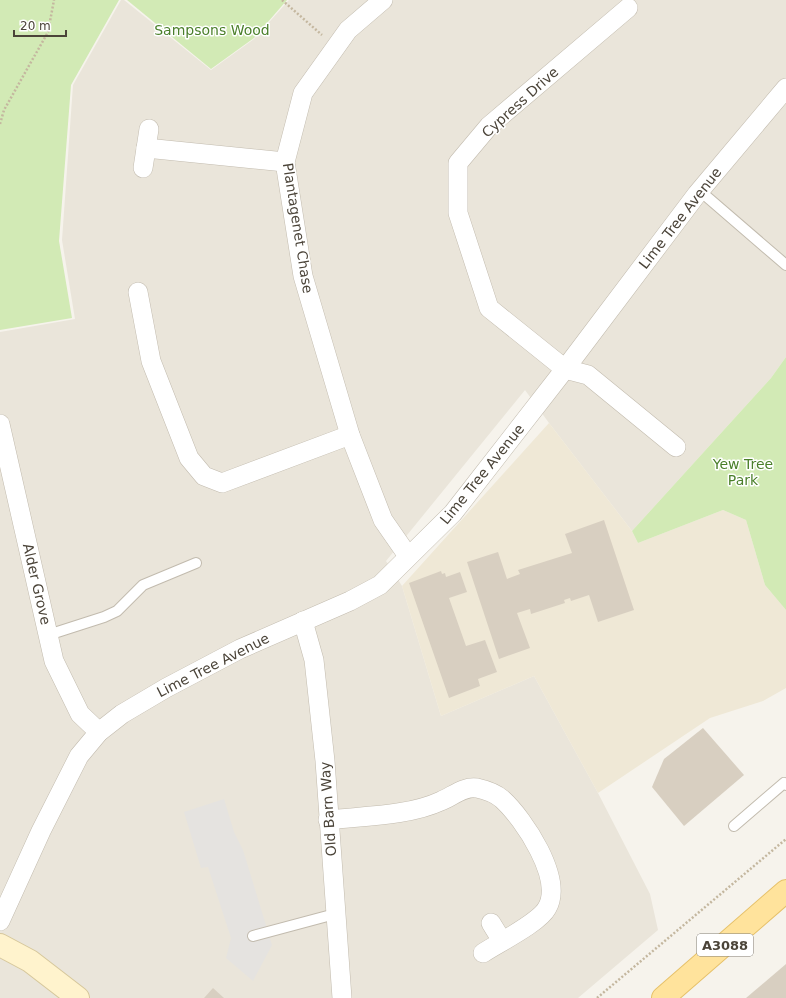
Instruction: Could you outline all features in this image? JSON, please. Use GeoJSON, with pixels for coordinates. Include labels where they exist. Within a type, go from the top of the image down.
{"type":"FeatureCollection","features":[{"type":"Feature","properties":{"kind":"main road","name":"A3088"},"geometry":{"type":"LineString","coordinates":[[663,998],[786,891]]}},
{"type":"Feature","properties":{"kind":"street","name":"Plantagenet Chase"},"geometry":{"type":"LineString","coordinates":[[383,0],[348,30],[303,93],[284,162],[303,276],[350,436],[383,520],[408,556]]}},
{"type":"Feature","properties":{"kind":"street","name":"Cypress Drive"},"geometry":{"type":"LineString","coordinates":[[565,369],[489,308],[458,213],[458,163],[489,126],[628,8]]}},
{"type":"Feature","properties":{"kind":"street","name":"Lime Tree Avenue"},"geometry":{"type":"LineString","coordinates":[[0,921],[41,831],[79,756],[99,732],[122,714],[166,688],[240,650],[366,594],[380,585],[453,512],[565,369],[699,190],[786,88]]}},
{"type":"Feature","properties":{"kind":"street"},"geometry":{"type":"LineString","coordinates":[[143,168],[149,129]]}},
{"type":"Feature","properties":{"kind":"street"},"geometry":{"type":"LineString","coordinates":[[146,148],[284,162]]}},
{"type":"Feature","properties":{"kind":"street"},"geometry":{"type":"LineString","coordinates":[[138,292],[151,362],[189,458],[204,476],[222,483],[350,436]]}},
{"type":"Feature","properties":{"kind":"street"},"geometry":{"type":"LineString","coordinates":[[565,369],[588,375],[676,448]]}},
{"type":"Feature","properties":{"kind":"street","name":"Alder Grove"},"geometry":{"type":"LineString","coordinates":[[0,424],[54,661],[80,714],[99,732]]}},
{"type":"Feature","properties":{"kind":"street","name":"Old Barn Way"},"geometry":{"type":"LineString","coordinates":[[304,621],[314,660],[325,761],[328,820],[342,998]]}},
{"type":"Feature","properties":{"kind":"street"},"geometry":{"type":"LineString","coordinates":[[328,820],[417,809],[440,802],[463,790],[477,788],[493,793],[502,800],[531,836],[548,871],[552,894],[547,908],[540,917],[483,953]]}},
{"type":"Feature","properties":{"kind":"street"},"geometry":{"type":"LineString","coordinates":[[491,923],[502,940]]}},
{"type":"Feature","properties":{"kind":"street"},"geometry":{"type":"LineString","coordinates":[[0,945],[30,961],[78,998]]}},
{"type":"Feature","properties":{"kind":"lane"},"geometry":{"type":"LineString","coordinates":[[699,190],[786,265]]}},
{"type":"Feature","properties":{"kind":"lane"},"geometry":{"type":"LineString","coordinates":[[48,635],[104,617],[117,611],[143,585],[196,563]]}},
{"type":"Feature","properties":{"kind":"lane"},"geometry":{"type":"LineString","coordinates":[[734,826],[784,783],[786,785]]}},
{"type":"Feature","properties":{"kind":"lane"},"geometry":{"type":"LineString","coordinates":[[253,936],[335,914]]}},
{"type":"Feature","properties":{"kind":"path"},"geometry":{"type":"LineString","coordinates":[[0,124],[4,110],[48,32],[54,0]]}},
{"type":"Feature","properties":{"kind":"path"},"geometry":{"type":"LineString","coordinates":[[282,0],[336,47]]}},
{"type":"Feature","properties":{"kind":"path"},"geometry":{"type":"LineString","coordinates":[[0,113],[4,110]]}},
{"type":"Feature","properties":{"kind":"path"},"geometry":{"type":"LineString","coordinates":[[597,998],[786,839]]}},
{"type":"Feature","properties":{"kind":"shaded area"},"geometry":{"type":"Polygon","coordinates":[[[121,0],[124,0],[211,70],[254,39],[289,0],[786,0],[786,357],[771,378],[632,531],[525,390],[386,561],[402,586],[441,716],[534,676],[598,793],[650,894],[658,930],[578,998],[0,998],[0,332],[75,319],[62,240],[73,85],[121,0]]]}},
{"type":"Feature","properties":{"kind":"shaded area"},"geometry":{"type":"Polygon","coordinates":[[[549,423],[632,531],[638,543],[723,510],[746,520],[765,585],[786,610],[786,688],[763,701],[710,718],[598,793],[534,676],[441,716],[402,586],[549,423]]]}},
{"type":"Feature","properties":{"kind":"shaded area"},"geometry":{"type":"Polygon","coordinates":[[[224,799],[234,832],[243,850],[272,945],[253,981],[226,958],[231,938],[208,867],[201,868],[184,812],[224,799]]]}},
{"type":"Feature","properties":{"kind":"green space","name":"Sampsons Wood"},"geometry":{"type":"Polygon","coordinates":[[[0,0],[119,0],[71,85],[59,241],[72,318],[0,330],[0,0]]]}},
{"type":"Feature","properties":{"kind":"green space","name":"Sampsons Wood"},"geometry":{"type":"Polygon","coordinates":[[[127,0],[287,0],[254,38],[211,69],[127,0]]]}},
{"type":"Feature","properties":{"kind":"green space","name":"Yew Tree Park"},"geometry":{"type":"Polygon","coordinates":[[[786,357],[786,610],[765,585],[746,520],[723,510],[638,543],[632,531],[771,378],[786,357]]]}},
{"type":"Feature","properties":{"kind":"building"},"geometry":{"type":"Polygon","coordinates":[[[604,520],[634,610],[598,622],[589,595],[571,601],[570,598],[564,600],[565,603],[531,614],[530,609],[517,613],[530,648],[499,659],[467,562],[498,552],[507,579],[520,574],[518,570],[572,553],[565,534],[604,520]]]}},
{"type":"Feature","properties":{"kind":"building"},"geometry":{"type":"Polygon","coordinates":[[[441,571],[442,574],[445,573],[446,577],[460,572],[467,592],[449,598],[466,646],[485,640],[497,672],[478,679],[480,686],[449,698],[409,583],[441,571]]]}},
{"type":"Feature","properties":{"kind":"building"},"geometry":{"type":"Polygon","coordinates":[[[703,728],[744,775],[684,826],[652,787],[664,759],[703,728]]]}},
{"type":"Feature","properties":{"kind":"building"},"geometry":{"type":"Polygon","coordinates":[[[786,964],[786,998],[746,998],[786,964]]]}},
{"type":"Feature","properties":{"kind":"building"},"geometry":{"type":"Polygon","coordinates":[[[213,988],[224,998],[204,998],[213,988]]]}}]}
